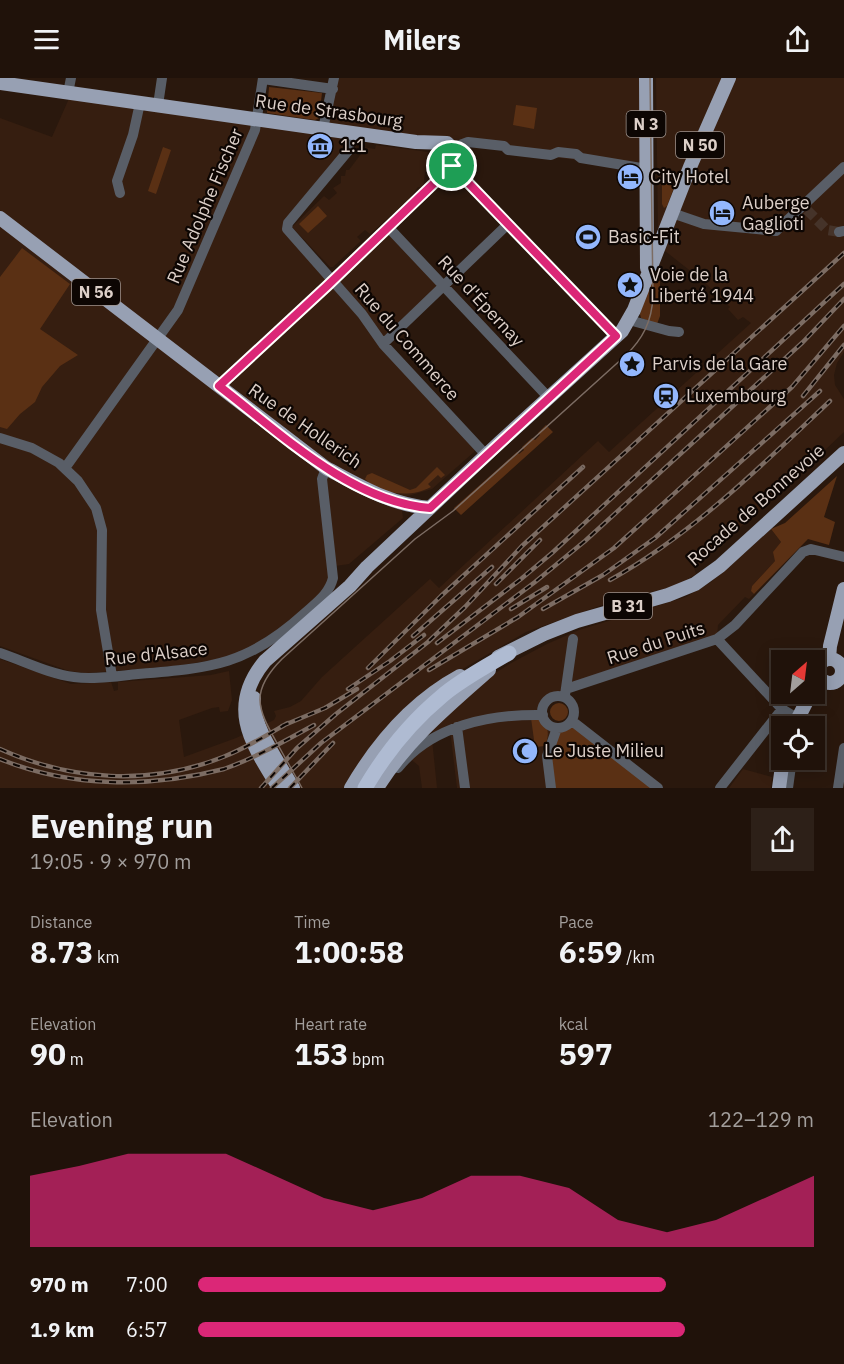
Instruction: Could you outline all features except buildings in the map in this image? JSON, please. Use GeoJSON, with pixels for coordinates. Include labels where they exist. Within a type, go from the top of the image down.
{"type":"FeatureCollection","features":[{"type":"Feature","properties":{"kind":"highway","name":"Rocade de Bonnevoie"},"geometry":{"type":"LineString","coordinates":[[365,788],[394,746],[444,694],[508,653]]}},
{"type":"Feature","properties":{"kind":"main road","name":"N 3"},"geometry":{"type":"LineString","coordinates":[[279,788],[248,733],[245,718],[246,700],[251,682],[265,661],[318,616],[406,530],[616,336],[629,320],[645,278],[648,253],[646,78]]}},
{"type":"Feature","properties":{"kind":"main road","name":"N 50"},"geometry":{"type":"LineString","coordinates":[[645,278],[729,78]]}},
{"type":"Feature","properties":{"kind":"main road","name":"Rue de Strasbourg"},"geometry":{"type":"LineString","coordinates":[[0,83],[15,82],[68,93],[416,142],[447,143],[452,148]]}},
{"type":"Feature","properties":{"kind":"main road","name":"Rue de Hollerich"},"geometry":{"type":"LineString","coordinates":[[0,218],[326,468],[378,496],[430,508]]}},
{"type":"Feature","properties":{"kind":"main road","name":"Rocade de Bonnevoie"},"geometry":{"type":"LineString","coordinates":[[508,653],[544,634],[577,621],[668,595],[695,584],[720,566],[844,453]]}},
{"type":"Feature","properties":{"kind":"main road"},"geometry":{"type":"LineString","coordinates":[[829,659],[844,589]]}},
{"type":"Feature","properties":{"kind":"main road"},"geometry":{"type":"LineString","coordinates":[[276,653],[255,691],[254,708],[257,722],[293,788]]}},
{"type":"Feature","properties":{"kind":"main road","name":"B 31"},"geometry":{"type":"LineString","coordinates":[[351,788],[365,764],[390,732],[412,710],[441,687],[508,653]]}},
{"type":"Feature","properties":{"kind":"main road","name":"B 31"},"geometry":{"type":"LineString","coordinates":[[377,788],[399,757],[431,720],[508,653]]}},
{"type":"Feature","properties":{"kind":"main road"},"geometry":{"type":"LineString","coordinates":[[825,661],[835,660],[840,664],[842,670],[842,678],[825,683]]}},
{"type":"Feature","properties":{"kind":"main road"},"geometry":{"type":"LineString","coordinates":[[779,788],[781,770]]}},
{"type":"Feature","properties":{"kind":"street"},"geometry":{"type":"LineString","coordinates":[[68,93],[71,78]]}},
{"type":"Feature","properties":{"kind":"street"},"geometry":{"type":"LineString","coordinates":[[158,105],[162,78]]}},
{"type":"Feature","properties":{"kind":"street"},"geometry":{"type":"LineString","coordinates":[[263,78],[333,83],[323,129]]}},
{"type":"Feature","properties":{"kind":"street","name":"Rue Adolphe Fischer"},"geometry":{"type":"LineString","coordinates":[[65,468],[178,310],[248,148],[258,119],[263,78]]}},
{"type":"Feature","properties":{"kind":"street"},"geometry":{"type":"LineString","coordinates":[[120,193],[117,181],[133,135],[140,103]]}},
{"type":"Feature","properties":{"kind":"street","name":"Rue du Commerce"},"geometry":{"type":"LineString","coordinates":[[351,132],[348,151],[288,223],[287,229],[362,315],[382,344],[487,456]]}},
{"type":"Feature","properties":{"kind":"street","name":"Rue de Strasbourg"},"geometry":{"type":"LineString","coordinates":[[452,148],[468,142],[551,155],[558,152],[576,154],[580,158],[647,169]]}},
{"type":"Feature","properties":{"kind":"street"},"geometry":{"type":"LineString","coordinates":[[219,386],[332,282],[452,166],[454,151],[452,148]]}},
{"type":"Feature","properties":{"kind":"street"},"geometry":{"type":"LineString","coordinates":[[452,166],[616,336]]}},
{"type":"Feature","properties":{"kind":"street"},"geometry":{"type":"LineString","coordinates":[[672,213],[704,224],[771,231],[780,228],[805,208],[844,167]]}},
{"type":"Feature","properties":{"kind":"street"},"geometry":{"type":"LineString","coordinates":[[382,344],[508,224]]}},
{"type":"Feature","properties":{"kind":"street","name":"Rue d'Épernay"},"geometry":{"type":"LineString","coordinates":[[389,228],[549,398]]}},
{"type":"Feature","properties":{"kind":"street"},"geometry":{"type":"LineString","coordinates":[[629,320],[679,332]]}},
{"type":"Feature","properties":{"kind":"street"},"geometry":{"type":"LineString","coordinates":[[0,438],[32,448],[65,468],[78,481],[96,508],[102,530],[101,610],[112,676]]}},
{"type":"Feature","properties":{"kind":"street","name":"Rue d'Alsace"},"geometry":{"type":"LineString","coordinates":[[0,653],[76,678],[199,668],[234,660],[255,651],[279,635],[330,588],[333,578],[322,479],[326,468]]}},
{"type":"Feature","properties":{"kind":"street"},"geometry":{"type":"LineString","coordinates":[[717,639],[735,625],[803,552],[811,549],[844,557]]}},
{"type":"Feature","properties":{"kind":"street"},"geometry":{"type":"LineString","coordinates":[[565,693],[545,704],[543,715],[548,724],[557,728],[566,727],[572,721],[574,710],[565,693],[573,639]]}},
{"type":"Feature","properties":{"kind":"street","name":"Rue du Puits"},"geometry":{"type":"LineString","coordinates":[[565,693],[717,639],[790,716]]}},
{"type":"Feature","properties":{"kind":"street"},"geometry":{"type":"LineString","coordinates":[[720,788],[782,709]]}},
{"type":"Feature","properties":{"kind":"street"},"geometry":{"type":"LineString","coordinates":[[384,788],[400,765],[413,752],[437,736],[458,727],[491,719],[543,715]]}},
{"type":"Feature","properties":{"kind":"street"},"geometry":{"type":"LineString","coordinates":[[572,721],[658,788]]}},
{"type":"Feature","properties":{"kind":"street"},"geometry":{"type":"LineString","coordinates":[[458,727],[465,788]]}},
{"type":"Feature","properties":{"kind":"street"},"geometry":{"type":"LineString","coordinates":[[551,788],[547,756],[557,728]]}},
{"type":"Feature","properties":{"kind":"street"},"geometry":{"type":"LineString","coordinates":[[838,788],[844,748]]}},
{"type":"Feature","properties":{"kind":"street"},"geometry":{"type":"LineString","coordinates":[[788,788],[790,770]]}},
{"type":"Feature","properties":{"kind":"shaded area"},"geometry":{"type":"Polygon","coordinates":[[[334,78],[648,78],[649,169],[505,151],[468,142],[452,148],[357,133],[348,151],[288,223],[332,282],[389,228],[444,285],[383,344],[477,445],[474,452],[432,489],[408,496],[402,511],[403,518],[349,564],[328,567],[330,588],[304,612],[238,656],[176,666],[87,673],[69,671],[0,646],[0,118],[52,137],[71,94],[323,128],[334,78]]]}},
{"type":"Feature","properties":{"kind":"shaded area"},"geometry":{"type":"Polygon","coordinates":[[[656,78],[844,78],[844,352],[837,363],[834,375],[835,385],[844,399],[844,432],[694,568],[696,574],[679,585],[608,603],[526,632],[461,670],[345,788],[0,788],[0,659],[71,684],[111,682],[114,691],[118,690],[118,682],[211,675],[229,671],[232,700],[228,711],[220,712],[219,707],[212,708],[179,720],[184,757],[236,738],[274,720],[276,716],[274,711],[290,707],[301,701],[322,677],[430,579],[439,588],[598,441],[609,452],[751,323],[743,317],[738,320],[728,309],[730,307],[702,280],[665,251],[661,243],[658,233],[656,78]]]}},
{"type":"Feature","properties":{"kind":"shaded area"},"geometry":{"type":"Polygon","coordinates":[[[269,87],[322,93],[319,118],[315,120],[267,113],[269,87]]]}},
{"type":"Feature","properties":{"kind":"shaded area"},"geometry":{"type":"Polygon","coordinates":[[[516,105],[537,108],[534,129],[513,125],[516,105]]]}},
{"type":"Feature","properties":{"kind":"shaded area"},"geometry":{"type":"Polygon","coordinates":[[[376,145],[428,152],[423,187],[418,187],[405,205],[370,234],[365,230],[357,237],[361,241],[333,267],[330,267],[292,227],[324,196],[329,200],[337,193],[333,188],[341,183],[341,176],[345,176],[346,170],[349,170],[361,154],[362,147],[375,149],[376,145]]]}},
{"type":"Feature","properties":{"kind":"shaded area"},"geometry":{"type":"Polygon","coordinates":[[[163,147],[171,150],[156,194],[148,191],[163,147]]]}},
{"type":"Feature","properties":{"kind":"shaded area"},"geometry":{"type":"Polygon","coordinates":[[[662,168],[674,176],[680,171],[667,206],[664,208],[662,204],[662,168]]]}},
{"type":"Feature","properties":{"kind":"shaded area"},"geometry":{"type":"Polygon","coordinates":[[[318,206],[327,216],[308,233],[299,224],[318,206]]]}},
{"type":"Feature","properties":{"kind":"shaded area"},"geometry":{"type":"Polygon","coordinates":[[[22,248],[70,284],[40,329],[78,355],[60,366],[42,387],[35,402],[7,429],[0,427],[0,277],[22,248]]]}},
{"type":"Feature","properties":{"kind":"shaded area"},"geometry":{"type":"Polygon","coordinates":[[[651,281],[660,281],[660,316],[657,324],[641,318],[640,314],[651,281]]]}},
{"type":"Feature","properties":{"kind":"shaded area"},"geometry":{"type":"Polygon","coordinates":[[[546,425],[553,432],[461,515],[454,508],[517,452],[519,454],[524,450],[522,447],[532,438],[535,440],[546,425]]]}},
{"type":"Feature","properties":{"kind":"shaded area"},"geometry":{"type":"Polygon","coordinates":[[[437,467],[445,475],[441,478],[438,475],[428,484],[431,487],[414,493],[396,493],[379,489],[365,479],[372,473],[410,490],[416,488],[437,467]]]}},
{"type":"Feature","properties":{"kind":"shaded area"},"geometry":{"type":"Polygon","coordinates":[[[837,476],[824,517],[835,522],[829,545],[808,539],[754,594],[751,591],[752,586],[775,561],[773,552],[781,542],[771,529],[785,523],[837,476]]]}},
{"type":"Feature","properties":{"kind":"shaded area"},"geometry":{"type":"Polygon","coordinates":[[[771,529],[781,542],[777,548],[775,561],[752,586],[751,591],[754,594],[749,599],[745,597],[718,625],[717,639],[581,684],[564,698],[553,698],[545,704],[544,720],[547,724],[557,728],[551,788],[457,788],[450,730],[437,736],[430,728],[484,680],[547,644],[579,630],[686,597],[711,582],[771,529]]]}},
{"type":"Feature","properties":{"kind":"shaded area"},"geometry":{"type":"Polygon","coordinates":[[[559,703],[565,706],[568,712],[565,718],[559,721],[553,718],[550,712],[553,706],[559,703]]]}},
{"type":"Feature","properties":{"kind":"shaded area"},"geometry":{"type":"Polygon","coordinates":[[[531,718],[541,721],[547,727],[548,736],[545,746],[535,747],[531,718]]]}},
{"type":"Feature","properties":{"kind":"shaded area"},"geometry":{"type":"Polygon","coordinates":[[[572,721],[658,788],[551,788],[550,744],[560,728],[572,721]]]}},
{"type":"Feature","properties":{"kind":"shaded area"},"geometry":{"type":"Polygon","coordinates":[[[432,739],[437,788],[422,788],[419,766],[408,757],[432,739]]]}},
{"type":"Feature","properties":{"kind":"shaded area"},"geometry":{"type":"Polygon","coordinates":[[[743,769],[772,777],[771,788],[729,788],[743,769]]]}},
{"type":"Feature","properties":{"kind":"tunnel"},"geometry":{"type":"LineString","coordinates":[[807,210],[827,230],[839,232]]}},
{"type":"Feature","properties":{"kind":"tram line"},"geometry":{"type":"LineString","coordinates":[[302,788],[270,731],[261,709],[261,690],[272,670],[415,539],[453,511],[625,356],[637,343],[645,329],[651,314],[653,296],[650,78]]}},
{"type":"Feature","properties":{"kind":"railway"},"geometry":{"type":"LineString","coordinates":[[261,788],[297,748],[336,714],[428,642],[465,607],[522,546],[844,253]]}},
{"type":"Feature","properties":{"kind":"railway"},"geometry":{"type":"LineString","coordinates":[[437,643],[552,553],[844,284]]}},
{"type":"Feature","properties":{"kind":"railway"},"geometry":{"type":"LineString","coordinates":[[272,788],[321,743],[535,582],[585,541],[803,342],[844,299]]}},
{"type":"Feature","properties":{"kind":"railway"},"geometry":{"type":"LineString","coordinates":[[429,670],[518,617],[614,548],[792,387],[844,326]]}},
{"type":"Feature","properties":{"kind":"railway"},"geometry":{"type":"LineString","coordinates":[[803,396],[844,345]]}},
{"type":"Feature","properties":{"kind":"railway"},"geometry":{"type":"LineString","coordinates":[[543,609],[603,575],[655,538],[820,391]]}},
{"type":"Feature","properties":{"kind":"railway"},"geometry":{"type":"LineString","coordinates":[[610,580],[670,542],[698,520],[752,474],[830,401]]}},
{"type":"Feature","properties":{"kind":"railway"},"geometry":{"type":"LineString","coordinates":[[368,668],[441,596],[583,467]]}},
{"type":"Feature","properties":{"kind":"railway"},"geometry":{"type":"LineString","coordinates":[[496,584],[540,540]]}},
{"type":"Feature","properties":{"kind":"railway"},"geometry":{"type":"LineString","coordinates":[[413,636],[492,567]]}},
{"type":"Feature","properties":{"kind":"railway"},"geometry":{"type":"LineString","coordinates":[[511,609],[547,587]]}},
{"type":"Feature","properties":{"kind":"railway"},"geometry":{"type":"LineString","coordinates":[[348,689],[424,635]]}},
{"type":"Feature","properties":{"kind":"railway"},"geometry":{"type":"LineString","coordinates":[[282,726],[325,708],[357,689]]}},
{"type":"Feature","properties":{"kind":"railway"},"geometry":{"type":"LineString","coordinates":[[0,749],[55,768],[111,776],[139,776],[195,766],[223,757],[288,723]]}},
{"type":"Feature","properties":{"kind":"railway"},"geometry":{"type":"LineString","coordinates":[[0,759],[27,769],[83,780],[111,782],[168,780],[236,765],[314,725]]}},
{"type":"Feature","properties":{"kind":"railway"},"geometry":{"type":"LineString","coordinates":[[290,788],[333,743]]}},
{"type":"Feature","properties":{"kind":"place","name":"1:1"},"geometry":{"type":"Point","coordinates":[320,146]}},
{"type":"Feature","properties":{"kind":"place","name":"City Hotel"},"geometry":{"type":"Point","coordinates":[630,177]}},
{"type":"Feature","properties":{"kind":"place","name":"Auberge Gaglioti"},"geometry":{"type":"Point","coordinates":[722,213]}},
{"type":"Feature","properties":{"kind":"place","name":"Basic-Fit"},"geometry":{"type":"Point","coordinates":[588,237]}},
{"type":"Feature","properties":{"kind":"place","name":"Voie de la Liberté 1944"},"geometry":{"type":"Point","coordinates":[630,285]}},
{"type":"Feature","properties":{"kind":"place","name":"Parvis de la Gare"},"geometry":{"type":"Point","coordinates":[632,364]}},
{"type":"Feature","properties":{"kind":"place","name":"Luxembourg"},"geometry":{"type":"Point","coordinates":[666,396]}},
{"type":"Feature","properties":{"kind":"place","name":"Le Juste Milieu"},"geometry":{"type":"Point","coordinates":[525,751]}},
{"type":"Feature","properties":{"kind":"route"},"geometry":{"type":"LineString","coordinates":[[452,166],[616,336],[430,508],[378,496],[326,468],[219,386],[389,228],[452,166]]}}]}
